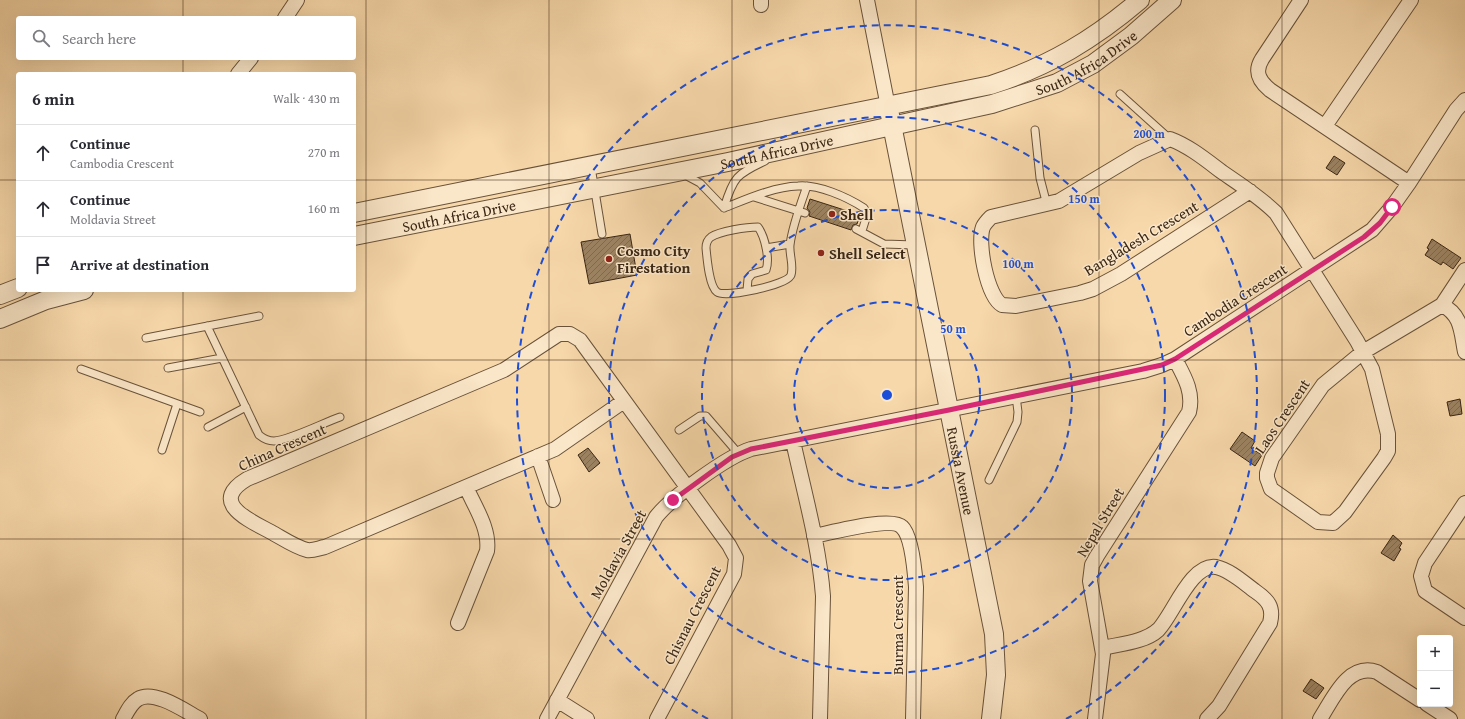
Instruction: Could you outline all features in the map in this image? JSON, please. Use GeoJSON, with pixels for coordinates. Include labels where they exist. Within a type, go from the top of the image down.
{"type":"FeatureCollection","features":[{"type":"Feature","properties":{"kind":"street"},"geometry":{"type":"LineString","coordinates":[[285,16],[297,0]]}},
{"type":"Feature","properties":{"kind":"street"},"geometry":{"type":"LineString","coordinates":[[867,0],[888,107]]}},
{"type":"Feature","properties":{"kind":"street","name":"South Africa Drive"},"geometry":{"type":"LineString","coordinates":[[356,213],[591,167],[990,85],[1030,71],[1081,45],[1104,30],[1140,0]]}},
{"type":"Feature","properties":{"kind":"street","name":"South Africa Drive"},"geometry":{"type":"LineString","coordinates":[[356,236],[796,148],[992,104],[1057,83],[1106,55],[1131,36],[1172,0]]}},
{"type":"Feature","properties":{"kind":"street"},"geometry":{"type":"LineString","coordinates":[[1301,0],[1262,59],[1258,68],[1258,74],[1262,84],[1409,183]]}},
{"type":"Feature","properties":{"kind":"street"},"geometry":{"type":"LineString","coordinates":[[1325,126],[1411,0]]}},
{"type":"Feature","properties":{"kind":"street"},"geometry":{"type":"LineString","coordinates":[[240,72],[249,60]]}},
{"type":"Feature","properties":{"kind":"street","name":"Cambodia Crescent"},"geometry":{"type":"LineString","coordinates":[[949,410],[1153,368],[1175,359],[1372,230],[1392,207],[1456,110],[1465,100]]}},
{"type":"Feature","properties":{"kind":"street","name":"Russia Avenue"},"geometry":{"type":"LineString","coordinates":[[888,107],[994,634],[996,675],[990,719]]}},
{"type":"Feature","properties":{"kind":"street"},"geometry":{"type":"LineString","coordinates":[[1170,140],[1193,151],[1267,204],[1276,213],[1311,271]]}},
{"type":"Feature","properties":{"kind":"street","name":"Bangladesh Crescent"},"geometry":{"type":"LineString","coordinates":[[1170,140],[1145,150],[1066,197],[1047,205],[998,214],[991,217],[984,226],[982,253],[993,296],[1002,305],[1016,306],[1093,289],[1121,274],[1250,191]]}},
{"type":"Feature","properties":{"kind":"street"},"geometry":{"type":"LineString","coordinates":[[1363,352],[1442,305],[1465,270]]}},
{"type":"Feature","properties":{"kind":"street","name":"Laos Crescent"},"geometry":{"type":"LineString","coordinates":[[1311,271],[1363,352],[1372,369],[1378,388],[1388,434],[1388,451],[1341,518],[1333,523],[1322,523],[1309,516],[1271,488],[1267,478],[1268,467],[1272,458],[1315,394],[1337,372],[1363,352]]}},
{"type":"Feature","properties":{"kind":"street"},"geometry":{"type":"LineString","coordinates":[[0,295],[16,289]]}},
{"type":"Feature","properties":{"kind":"street"},"geometry":{"type":"LineString","coordinates":[[0,319],[46,300],[76,292]]}},
{"type":"Feature","properties":{"kind":"street"},"geometry":{"type":"LineString","coordinates":[[1442,305],[1450,309],[1457,317],[1465,352]]}},
{"type":"Feature","properties":{"kind":"street","name":"China Crescent"},"geometry":{"type":"LineString","coordinates":[[624,401],[562,446],[325,547],[310,550],[299,547],[239,515],[233,508],[232,500],[235,488],[247,479],[509,368],[546,341],[559,334],[570,334],[577,338],[624,401],[689,489]]}},
{"type":"Feature","properties":{"kind":"street","name":"Nepal Street"},"geometry":{"type":"LineString","coordinates":[[1095,719],[1103,662],[1103,648],[1090,588],[1092,565],[1189,412],[1189,390],[1175,359]]}},
{"type":"Feature","properties":{"kind":"street","name":"Moldavia Street"},"geometry":{"type":"LineString","coordinates":[[547,719],[656,518],[666,505],[738,454],[751,449],[949,410]]}},
{"type":"Feature","properties":{"kind":"street"},"geometry":{"type":"LineString","coordinates":[[792,441],[814,536],[823,596],[820,719]]}},
{"type":"Feature","properties":{"kind":"street"},"geometry":{"type":"LineString","coordinates":[[538,456],[553,500]]}},
{"type":"Feature","properties":{"kind":"street"},"geometry":{"type":"LineString","coordinates":[[458,623],[487,551],[488,544],[486,532],[466,487]]}},
{"type":"Feature","properties":{"kind":"street","name":"Chisnau Crescent"},"geometry":{"type":"LineString","coordinates":[[657,719],[736,568],[734,553],[689,489]]}},
{"type":"Feature","properties":{"kind":"street"},"geometry":{"type":"LineString","coordinates":[[1465,504],[1425,563],[1421,576],[1425,591],[1465,618]]}},
{"type":"Feature","properties":{"kind":"street","name":"Burma Crescent"},"geometry":{"type":"LineString","coordinates":[[814,536],[886,522],[898,524],[905,531],[914,566],[916,587],[913,719]]}},
{"type":"Feature","properties":{"kind":"street"},"geometry":{"type":"LineString","coordinates":[[1103,648],[1141,638],[1157,630],[1193,578],[1205,568],[1216,567],[1227,572],[1266,598],[1271,608],[1270,623],[1219,706],[1206,719]]}},
{"type":"Feature","properties":{"kind":"street"},"geometry":{"type":"LineString","coordinates":[[1320,719],[1347,679],[1360,670],[1376,672],[1417,698]]}},
{"type":"Feature","properties":{"kind":"street"},"geometry":{"type":"LineString","coordinates":[[123,719],[135,701],[141,697],[152,696],[200,719]]}},
{"type":"Feature","properties":{"kind":"street"},"geometry":{"type":"LineString","coordinates":[[557,700],[588,719]]}},
{"type":"Feature","properties":{"kind":"street"},"geometry":{"type":"LineString","coordinates":[[1432,707],[1450,719]]}},
{"type":"Feature","properties":{"kind":"lane"},"geometry":{"type":"LineString","coordinates":[[1120,94],[1170,140]]}},
{"type":"Feature","properties":{"kind":"lane"},"geometry":{"type":"LineString","coordinates":[[1035,130],[1040,178],[1047,205]]}},
{"type":"Feature","properties":{"kind":"lane"},"geometry":{"type":"LineString","coordinates":[[724,208],[734,182],[743,171],[796,148]]}},
{"type":"Feature","properties":{"kind":"lane"},"geometry":{"type":"LineString","coordinates":[[591,167],[602,234]]}},
{"type":"Feature","properties":{"kind":"lane"},"geometry":{"type":"LineString","coordinates":[[678,171],[700,183],[724,208]]}},
{"type":"Feature","properties":{"kind":"lane"},"geometry":{"type":"LineString","coordinates":[[724,208],[753,197],[790,187],[807,186],[826,191],[864,208],[867,215],[859,230],[874,240],[884,244],[915,245]]}},
{"type":"Feature","properties":{"kind":"lane"},"geometry":{"type":"LineString","coordinates":[[748,290],[748,279],[752,274],[766,270],[767,267],[766,248],[762,232],[758,227],[720,234],[710,237],[706,242],[712,286],[717,292],[725,294],[748,290],[778,284],[787,280],[791,275],[790,244],[802,212],[807,186]]}},
{"type":"Feature","properties":{"kind":"lane"},"geometry":{"type":"LineString","coordinates":[[753,197],[802,212]]}},
{"type":"Feature","properties":{"kind":"lane"},"geometry":{"type":"LineString","coordinates":[[766,248],[790,244]]}},
{"type":"Feature","properties":{"kind":"lane"},"geometry":{"type":"LineString","coordinates":[[146,338],[259,316]]}},
{"type":"Feature","properties":{"kind":"lane"},"geometry":{"type":"LineString","coordinates":[[207,326],[259,435],[265,440],[274,441],[288,437],[340,417]]}},
{"type":"Feature","properties":{"kind":"lane"},"geometry":{"type":"LineString","coordinates":[[168,368],[222,358]]}},
{"type":"Feature","properties":{"kind":"lane"},"geometry":{"type":"LineString","coordinates":[[81,369],[200,412]]}},
{"type":"Feature","properties":{"kind":"lane"},"geometry":{"type":"LineString","coordinates":[[989,480],[1017,422],[1018,412],[1016,396]]}},
{"type":"Feature","properties":{"kind":"lane"},"geometry":{"type":"LineString","coordinates":[[162,450],[177,404]]}},
{"type":"Feature","properties":{"kind":"lane"},"geometry":{"type":"LineString","coordinates":[[208,427],[246,407]]}},
{"type":"Feature","properties":{"kind":"lane"},"geometry":{"type":"LineString","coordinates":[[679,430],[700,416],[706,416],[738,454]]}},
{"type":"Feature","properties":{"kind":"building"},"geometry":{"type":"Polygon","coordinates":[[[1334,156],[1345,163],[1337,175],[1326,168],[1334,156]]]}},
{"type":"Feature","properties":{"kind":"building"},"geometry":{"type":"Polygon","coordinates":[[[810,199],[860,215],[857,224],[853,225],[851,230],[809,216],[810,212],[807,208],[810,199]]]}},
{"type":"Feature","properties":{"kind":"building","name":"Cosmo City Firestation"},"geometry":{"type":"Polygon","coordinates":[[[630,234],[637,275],[589,284],[581,242],[630,234]]]}},
{"type":"Feature","properties":{"kind":"building"},"geometry":{"type":"Polygon","coordinates":[[[1432,239],[1461,258],[1453,269],[1443,262],[1441,265],[1425,255],[1429,249],[1427,248],[1432,239]]]}},
{"type":"Feature","properties":{"kind":"building"},"geometry":{"type":"Polygon","coordinates":[[[1460,399],[1462,414],[1450,416],[1447,402],[1460,399]]]}},
{"type":"Feature","properties":{"kind":"building"},"geometry":{"type":"Polygon","coordinates":[[[1242,432],[1255,441],[1251,448],[1262,455],[1255,466],[1230,449],[1242,432]]]}},
{"type":"Feature","properties":{"kind":"building"},"geometry":{"type":"Polygon","coordinates":[[[588,448],[600,463],[589,472],[578,455],[588,448]]]}},
{"type":"Feature","properties":{"kind":"building"},"geometry":{"type":"Polygon","coordinates":[[[1393,535],[1402,543],[1399,548],[1401,549],[1394,561],[1381,553],[1393,535]]]}},
{"type":"Feature","properties":{"kind":"building"},"geometry":{"type":"Polygon","coordinates":[[[1311,679],[1324,688],[1316,699],[1303,691],[1311,679]]]}},
{"type":"Feature","properties":{"kind":"place","name":"Shell"},"geometry":{"type":"Point","coordinates":[832,214]}},
{"type":"Feature","properties":{"kind":"place","name":"Shell Select"},"geometry":{"type":"Point","coordinates":[821,253]}},
{"type":"Feature","properties":{"kind":"place","name":"Cosmo City Firestation"},"geometry":{"type":"Point","coordinates":[609,259]}},
{"type":"Feature","properties":{"kind":"route"},"geometry":{"type":"LineString","coordinates":[[673,500],[732,457],[744,451],[761,446],[949,410],[1162,365],[1175,359],[1364,237],[1380,223],[1392,207]]}}]}
